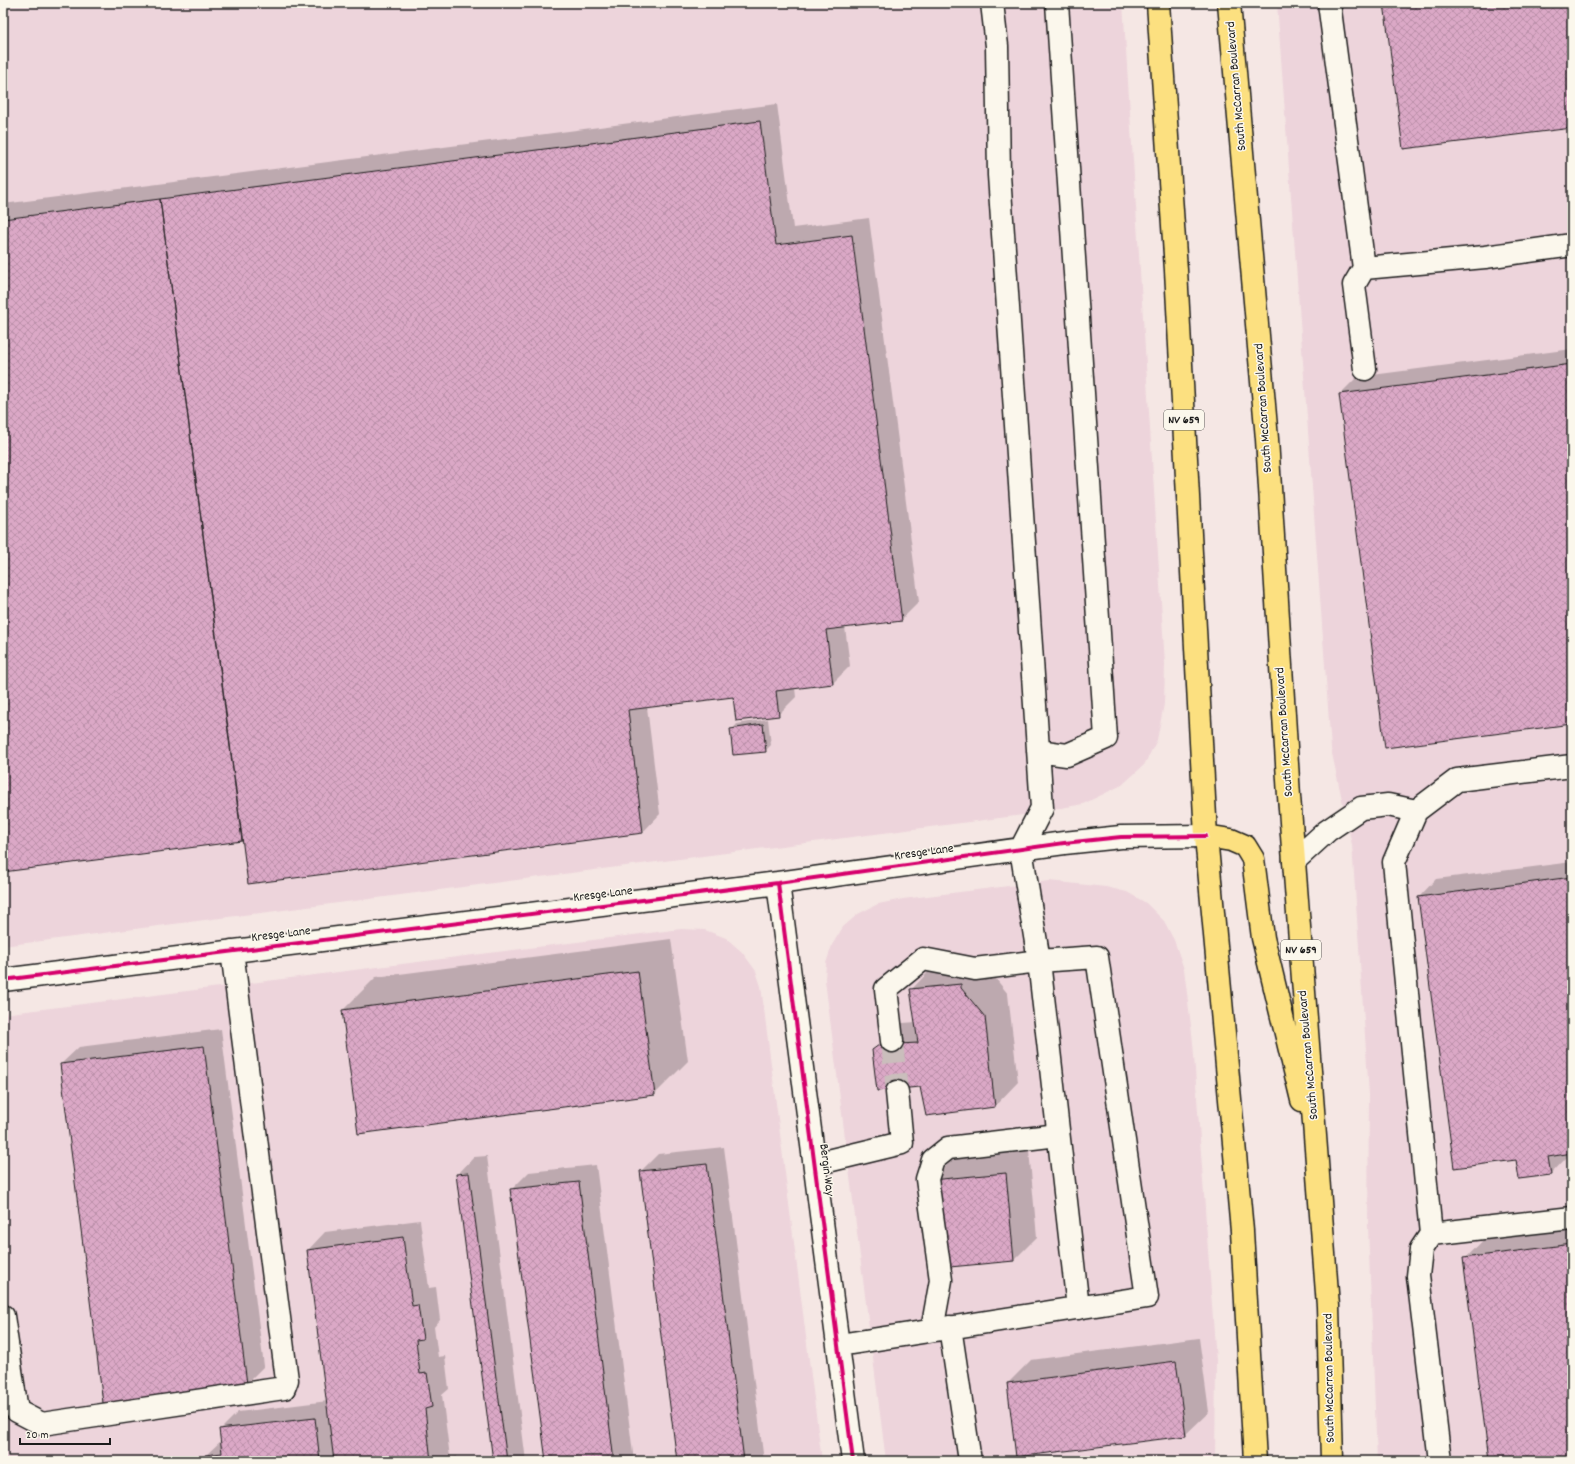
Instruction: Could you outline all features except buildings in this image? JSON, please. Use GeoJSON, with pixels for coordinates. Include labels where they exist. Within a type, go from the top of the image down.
{"type":"FeatureCollection","features":[{"type":"Feature","properties":{"kind":"main road","name":"NV 659"},"geometry":{"type":"LineString","coordinates":[[1158,3],[1176,270],[1206,836],[1242,1231],[1256,1461]]}},
{"type":"Feature","properties":{"kind":"main road","name":"South McCarran Boulevard"},"geometry":{"type":"LineString","coordinates":[[1229,3],[1267,439],[1294,861],[1328,1306],[1332,1461]]}},
{"type":"Feature","properties":{"kind":"main road"},"geometry":{"type":"LineString","coordinates":[[1233,44],[1243,3]]}},
{"type":"Feature","properties":{"kind":"main road"},"geometry":{"type":"LineString","coordinates":[[1206,836],[1219,837],[1245,846],[1253,859],[1263,938],[1318,1164]]}},
{"type":"Feature","properties":{"kind":"street"},"geometry":{"type":"LineString","coordinates":[[992,3],[997,46],[999,175],[1042,808],[1021,849],[1039,961],[1078,1308]]}},
{"type":"Feature","properties":{"kind":"street"},"geometry":{"type":"LineString","coordinates":[[1038,751],[1067,755],[1106,738],[1058,3]]}},
{"type":"Feature","properties":{"kind":"street"},"geometry":{"type":"LineString","coordinates":[[1329,3],[1364,268],[1354,284],[1365,368]]}},
{"type":"Feature","properties":{"kind":"street"},"geometry":{"type":"LineString","coordinates":[[1364,268],[1485,257],[1572,244]]}},
{"type":"Feature","properties":{"kind":"street"},"geometry":{"type":"LineString","coordinates":[[1440,1461],[1418,1276],[1421,1249],[1431,1234],[1394,862],[1416,811],[1457,780],[1572,766]]}},
{"type":"Feature","properties":{"kind":"street"},"geometry":{"type":"LineString","coordinates":[[1294,861],[1327,831],[1361,808],[1388,805],[1416,811]]}},
{"type":"Feature","properties":{"kind":"street","name":"Kresge Lane"},"geometry":{"type":"LineString","coordinates":[[3,980],[778,883],[1021,849],[1120,837],[1206,836]]}},
{"type":"Feature","properties":{"kind":"street","name":"Bergin Way"},"geometry":{"type":"LineString","coordinates":[[778,883],[853,1461]]}},
{"type":"Feature","properties":{"kind":"street"},"geometry":{"type":"LineString","coordinates":[[3,1316],[17,1411],[42,1424],[284,1388],[287,1380],[232,951]]}},
{"type":"Feature","properties":{"kind":"street"},"geometry":{"type":"LineString","coordinates":[[839,1345],[1147,1297],[1097,957],[1039,961],[975,969],[923,959],[886,989],[892,1041]]}},
{"type":"Feature","properties":{"kind":"street"},"geometry":{"type":"LineString","coordinates":[[815,1164],[902,1143],[897,1092]]}},
{"type":"Feature","properties":{"kind":"street"},"geometry":{"type":"LineString","coordinates":[[970,1461],[941,1329],[941,1280],[927,1179],[933,1160],[948,1148],[1058,1135]]}},
{"type":"Feature","properties":{"kind":"street"},"geometry":{"type":"LineString","coordinates":[[1431,1234],[1572,1218]]}},
{"type":"Feature","properties":{"kind":"shaded area"},"geometry":{"type":"Polygon","coordinates":[[[3,3],[1123,3],[1165,664],[1164,704],[1157,740],[1144,765],[1122,785],[1083,804],[1023,815],[3,946],[3,3]]]}},
{"type":"Feature","properties":{"kind":"shaded area"},"geometry":{"type":"Polygon","coordinates":[[[1277,3],[1572,3],[1572,1461],[1377,1461],[1368,1226],[1369,1094],[1352,845],[1331,749],[1277,3]]]}},
{"type":"Feature","properties":{"kind":"shaded area"},"geometry":{"type":"Polygon","coordinates":[[[1049,881],[1106,887],[1127,892],[1146,903],[1164,921],[1174,940],[1184,969],[1193,1042],[1216,1361],[1215,1461],[886,1461],[825,980],[826,963],[832,945],[843,927],[858,914],[878,904],[903,899],[1049,881]]]}},
{"type":"Feature","properties":{"kind":"shaded area"},"geometry":{"type":"Polygon","coordinates":[[[681,929],[705,930],[726,938],[742,952],[756,971],[761,986],[822,1461],[3,1461],[3,1014],[681,929]]]}},
{"type":"Feature","properties":{"kind":"tunnel"},"geometry":{"type":"LineString","coordinates":[[892,1041],[897,1092]]}},
{"type":"Feature","properties":{"kind":"cycle path"},"geometry":{"type":"LineString","coordinates":[[3,980],[778,883],[1064,843],[1121,837],[1206,836]]}},
{"type":"Feature","properties":{"kind":"cycle path"},"geometry":{"type":"LineString","coordinates":[[778,883],[853,1461]]}}]}
